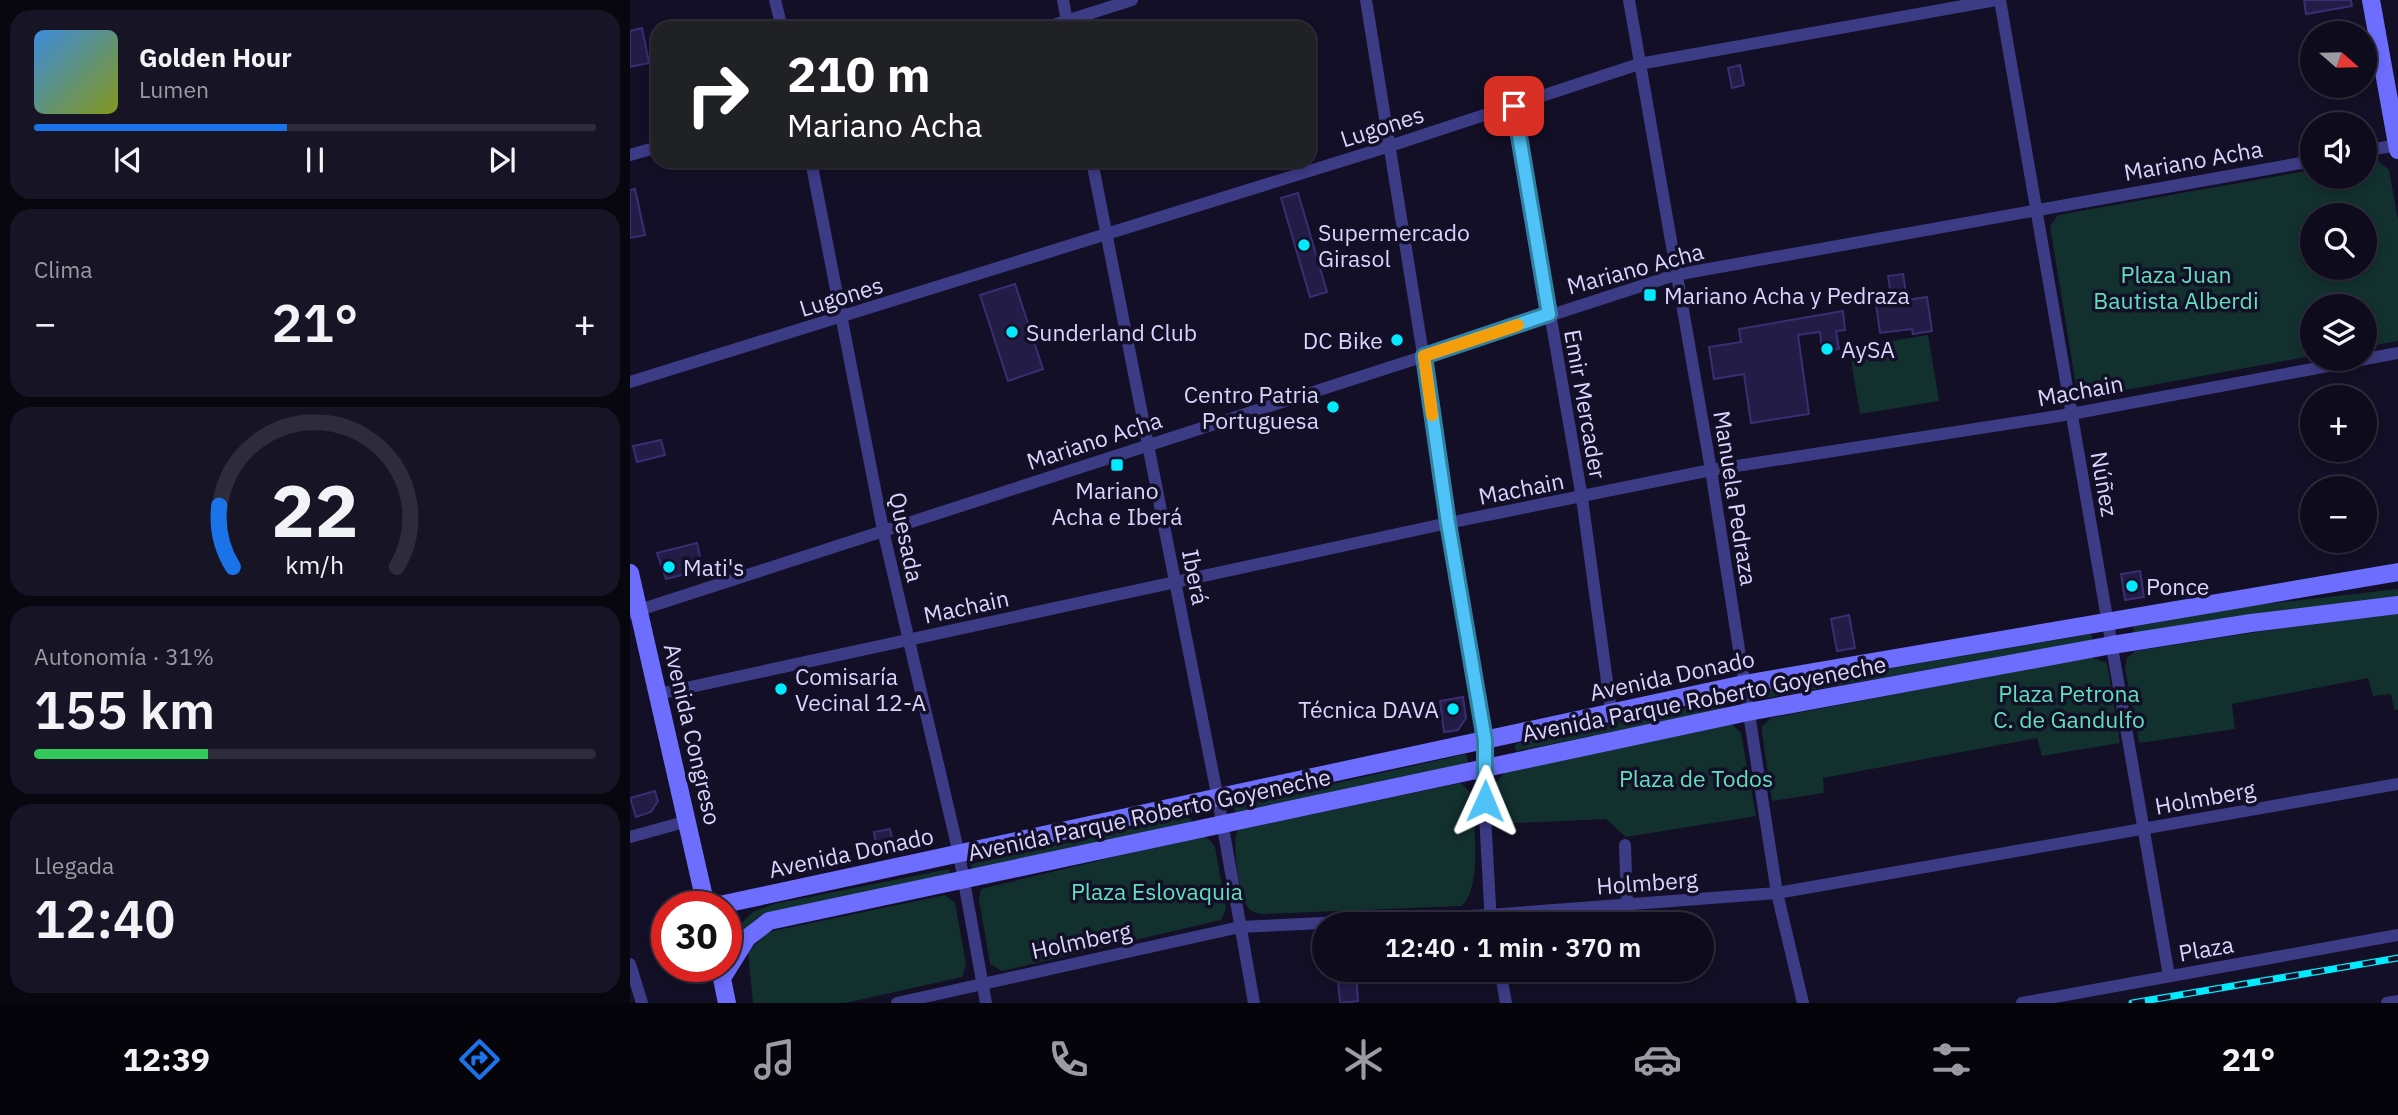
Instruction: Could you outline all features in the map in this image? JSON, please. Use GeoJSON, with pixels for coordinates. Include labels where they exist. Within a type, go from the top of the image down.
{"type":"FeatureCollection","features":[{"type":"Feature","properties":{"kind":"main road"},"geometry":{"type":"LineString","coordinates":[[2371,0],[2398,146]]}},
{"type":"Feature","properties":{"kind":"main road","name":"Avenida Donado"},"geometry":{"type":"LineString","coordinates":[[742,900],[1744,684],[2398,572]]}},
{"type":"Feature","properties":{"kind":"main road","name":"Avenida Congreso"},"geometry":{"type":"LineString","coordinates":[[630,573],[634,612],[658,694],[703,891]]}},
{"type":"Feature","properties":{"kind":"main road","name":"Avenida Parque Roberto Goyeneche"},"geometry":{"type":"LineString","coordinates":[[742,945],[769,921],[1748,712],[2112,645],[2251,623],[2398,605]]}},
{"type":"Feature","properties":{"kind":"main road"},"geometry":{"type":"LineString","coordinates":[[723,982],[727,1003]]}},
{"type":"Feature","properties":{"kind":"street"},"geometry":{"type":"LineString","coordinates":[[775,0],[780,21]]}},
{"type":"Feature","properties":{"kind":"street"},"geometry":{"type":"LineString","coordinates":[[1063,0],[1067,21]]}},
{"type":"Feature","properties":{"kind":"street"},"geometry":{"type":"LineString","coordinates":[[1076,21],[1132,0]]}},
{"type":"Feature","properties":{"kind":"street"},"geometry":{"type":"LineString","coordinates":[[1366,0],[1485,740],[1490,912]]}},
{"type":"Feature","properties":{"kind":"street","name":"Manuela Pedraza"},"geometry":{"type":"LineString","coordinates":[[1629,0],[1711,470],[1777,892],[1803,1003]]}},
{"type":"Feature","properties":{"kind":"street","name":"Lugones"},"geometry":{"type":"LineString","coordinates":[[630,383],[1390,146],[1639,64],[1998,0]]}},
{"type":"Feature","properties":{"kind":"street","name":"Núñez"},"geometry":{"type":"LineString","coordinates":[[1998,0],[2169,976]]}},
{"type":"Feature","properties":{"kind":"street","name":"Emir Mercader"},"geometry":{"type":"LineString","coordinates":[[1514,106],[1582,498],[1611,711]]}},
{"type":"Feature","properties":{"kind":"street"},"geometry":{"type":"LineString","coordinates":[[2377,149],[2398,146]]}},
{"type":"Feature","properties":{"kind":"street"},"geometry":{"type":"LineString","coordinates":[[630,155],[651,149]]}},
{"type":"Feature","properties":{"kind":"street","name":"Mariano Acha"},"geometry":{"type":"LineString","coordinates":[[634,612],[1675,275],[2036,208],[2300,163]]}},
{"type":"Feature","properties":{"kind":"street","name":"Quesada"},"geometry":{"type":"LineString","coordinates":[[812,168],[883,530],[959,854],[986,1003]]}},
{"type":"Feature","properties":{"kind":"street","name":"Iberá"},"geometry":{"type":"LineString","coordinates":[[1092,168],[1176,582],[1254,1003]]}},
{"type":"Feature","properties":{"kind":"street","name":"Machain"},"geometry":{"type":"LineString","coordinates":[[658,694],[1448,523],[1711,470],[2071,414],[2398,353]]}},
{"type":"Feature","properties":{"kind":"street","name":"Holmberg"},"geometry":{"type":"LineString","coordinates":[[1554,912],[1777,892],[2398,784]]}},
{"type":"Feature","properties":{"kind":"street"},"geometry":{"type":"LineString","coordinates":[[630,837],[688,821]]}},
{"type":"Feature","properties":{"kind":"street"},"geometry":{"type":"LineString","coordinates":[[1625,845],[1627,904]]}},
{"type":"Feature","properties":{"kind":"street","name":"Holmberg"},"geometry":{"type":"LineString","coordinates":[[897,1003],[1240,927],[1312,925]]}},
{"type":"Feature","properties":{"kind":"street","name":"Plaza"},"geometry":{"type":"LineString","coordinates":[[2022,1003],[2398,935]]}},
{"type":"Feature","properties":{"kind":"street"},"geometry":{"type":"LineString","coordinates":[[630,964],[642,1003]]}},
{"type":"Feature","properties":{"kind":"street"},"geometry":{"type":"LineString","coordinates":[[1502,982],[1506,1003]]}},
{"type":"Feature","properties":{"kind":"street"},"geometry":{"type":"LineString","coordinates":[[2386,1003],[2398,1001]]}},
{"type":"Feature","properties":{"kind":"green space","name":"Plaza Juan Bautista Alberdi"},"geometry":{"type":"Polygon","coordinates":[[[2377,160],[2389,170],[2398,220],[2398,341],[2377,345],[2377,294],[2300,294],[2300,358],[2087,397],[2077,392],[2050,226],[2058,215],[2300,172],[2300,189],[2377,189],[2377,160]]]}},
{"type":"Feature","properties":{"kind":"green space"},"geometry":{"type":"Polygon","coordinates":[[[1928,335],[1939,401],[1860,414],[1849,348],[1928,335]]]}},
{"type":"Feature","properties":{"kind":"green space"},"geometry":{"type":"Polygon","coordinates":[[[2398,589],[2398,597],[2134,634],[2133,627],[2239,607],[2398,589]]]}},
{"type":"Feature","properties":{"kind":"green space"},"geometry":{"type":"Polygon","coordinates":[[[2398,610],[2398,710],[2394,710],[2391,694],[2373,696],[2368,678],[2232,704],[2235,729],[2139,743],[2125,668],[2127,658],[2135,651],[2398,610]]]}},
{"type":"Feature","properties":{"kind":"green space"},"geometry":{"type":"Polygon","coordinates":[[[2091,634],[2093,641],[1766,698],[1765,690],[2091,634]]]}},
{"type":"Feature","properties":{"kind":"green space","name":"Plaza Petrona C. de Gandulfo"},"geometry":{"type":"Polygon","coordinates":[[[2090,657],[2107,663],[2120,743],[2042,756],[2037,738],[1823,778],[1824,793],[1772,801],[1762,733],[1762,726],[1771,718],[2090,657]]]}},
{"type":"Feature","properties":{"kind":"green space"},"geometry":{"type":"Polygon","coordinates":[[[1723,700],[1725,709],[1516,751],[1515,744],[1723,700]]]}},
{"type":"Feature","properties":{"kind":"green space","name":"Plaza de Todos"},"geometry":{"type":"Polygon","coordinates":[[[1731,723],[1741,733],[1756,816],[1626,837],[1606,819],[1493,824],[1494,785],[1505,772],[1731,723]]]}},
{"type":"Feature","properties":{"kind":"green space"},"geometry":{"type":"Polygon","coordinates":[[[1466,754],[1468,763],[1235,812],[1234,806],[1466,754]]]}},
{"type":"Feature","properties":{"kind":"green space"},"geometry":{"type":"Polygon","coordinates":[[[1461,783],[1473,795],[1475,855],[1472,886],[1468,898],[1461,906],[1261,914],[1247,906],[1237,867],[1235,844],[1238,830],[1461,783]]]}},
{"type":"Feature","properties":{"kind":"green space"},"geometry":{"type":"Polygon","coordinates":[[[1190,816],[1192,822],[974,871],[970,864],[1190,816]]]}},
{"type":"Feature","properties":{"kind":"green space","name":"Plaza Eslovaquia"},"geometry":{"type":"Polygon","coordinates":[[[1202,836],[1210,840],[1215,847],[1226,909],[1221,920],[1002,971],[990,964],[979,899],[981,889],[1202,836]]]}},
{"type":"Feature","properties":{"kind":"green space"},"geometry":{"type":"Polygon","coordinates":[[[949,869],[951,878],[772,913],[757,918],[742,933],[742,922],[753,912],[774,904],[949,869]]]}},
{"type":"Feature","properties":{"kind":"green space"},"geometry":{"type":"Polygon","coordinates":[[[945,895],[955,903],[966,964],[962,977],[845,1003],[753,1003],[748,952],[768,932],[945,895]]]}},
{"type":"Feature","properties":{"kind":"building"},"geometry":{"type":"Polygon","coordinates":[[[2304,0],[2351,0],[2352,6],[2306,14],[2304,0]]]}},
{"type":"Feature","properties":{"kind":"building"},"geometry":{"type":"Polygon","coordinates":[[[642,28],[649,63],[630,67],[630,31],[642,28]]]}},
{"type":"Feature","properties":{"kind":"building"},"geometry":{"type":"Polygon","coordinates":[[[1740,65],[1744,85],[1732,88],[1728,68],[1740,65]]]}},
{"type":"Feature","properties":{"kind":"building"},"geometry":{"type":"Polygon","coordinates":[[[635,189],[645,235],[630,238],[630,190],[635,189]]]}},
{"type":"Feature","properties":{"kind":"building","name":"Supermercado Girasol"},"geometry":{"type":"Polygon","coordinates":[[[1298,193],[1327,292],[1310,297],[1281,198],[1298,193]]]}},
{"type":"Feature","properties":{"kind":"building"},"geometry":{"type":"Polygon","coordinates":[[[1903,274],[1907,300],[1927,297],[1932,331],[1913,334],[1912,329],[1880,333],[1876,304],[1892,302],[1888,276],[1903,274]]]}},
{"type":"Feature","properties":{"kind":"building","name":"Sunderland Club"},"geometry":{"type":"Polygon","coordinates":[[[1015,284],[1043,369],[1008,381],[980,295],[1015,284]]]}},
{"type":"Feature","properties":{"kind":"building"},"geometry":{"type":"Polygon","coordinates":[[[1843,311],[1845,330],[1836,331],[1839,349],[1822,351],[1820,332],[1798,335],[1809,414],[1751,423],[1744,374],[1714,379],[1709,347],[1741,342],[1739,329],[1843,311]]]}},
{"type":"Feature","properties":{"kind":"building"},"geometry":{"type":"Polygon","coordinates":[[[661,440],[665,455],[637,462],[633,446],[661,440]]]}},
{"type":"Feature","properties":{"kind":"building"},"geometry":{"type":"Polygon","coordinates":[[[697,543],[703,570],[666,579],[657,553],[697,543]]]}},
{"type":"Feature","properties":{"kind":"building","name":"Ponce"},"geometry":{"type":"Polygon","coordinates":[[[2140,571],[2144,597],[2125,600],[2121,574],[2140,571]]]}},
{"type":"Feature","properties":{"kind":"building"},"geometry":{"type":"Polygon","coordinates":[[[1849,615],[1855,648],[1837,651],[1831,619],[1849,615]]]}},
{"type":"Feature","properties":{"kind":"building","name":"Técnica DAVA"},"geometry":{"type":"Polygon","coordinates":[[[1463,697],[1466,718],[1458,730],[1444,732],[1440,701],[1463,697]]]}},
{"type":"Feature","properties":{"kind":"building"},"geometry":{"type":"Polygon","coordinates":[[[655,791],[658,801],[651,812],[636,817],[630,798],[655,791]]]}},
{"type":"Feature","properties":{"kind":"building"},"geometry":{"type":"Polygon","coordinates":[[[890,829],[893,843],[876,846],[874,832],[890,829]]]}},
{"type":"Feature","properties":{"kind":"building"},"geometry":{"type":"Polygon","coordinates":[[[1338,982],[1357,982],[1358,1001],[1340,1003],[1338,982]]]}},
{"type":"Feature","properties":{"kind":"railway"},"geometry":{"type":"LineString","coordinates":[[2132,1003],[2398,958]]}},
{"type":"Feature","properties":{"kind":"slow traffic"},"geometry":{"type":"LineString","coordinates":[[1432,415],[1424,356],[1518,325]]}},
{"type":"Feature","properties":{"kind":"place","name":"Supermercado Girasol"},"geometry":{"type":"Point","coordinates":[1304,245]}},
{"type":"Feature","properties":{"kind":"place","name":"Mariano Acha y Pedraza"},"geometry":{"type":"Point","coordinates":[1650,295]}},
{"type":"Feature","properties":{"kind":"place","name":"Sunderland Club"},"geometry":{"type":"Point","coordinates":[1012,332]}},
{"type":"Feature","properties":{"kind":"place","name":"DC Bike"},"geometry":{"type":"Point","coordinates":[1397,340]}},
{"type":"Feature","properties":{"kind":"place","name":"AySA"},"geometry":{"type":"Point","coordinates":[1827,349]}},
{"type":"Feature","properties":{"kind":"place","name":"Centro Patria Portuguesa"},"geometry":{"type":"Point","coordinates":[1333,407]}},
{"type":"Feature","properties":{"kind":"place","name":"Mariano Acha e Iberá"},"geometry":{"type":"Point","coordinates":[1117,465]}},
{"type":"Feature","properties":{"kind":"place","name":"Mati's"},"geometry":{"type":"Point","coordinates":[669,567]}},
{"type":"Feature","properties":{"kind":"place","name":"Ponce"},"geometry":{"type":"Point","coordinates":[2132,586]}},
{"type":"Feature","properties":{"kind":"place","name":"Comisaría Vecinal 12-A"},"geometry":{"type":"Point","coordinates":[781,689]}},
{"type":"Feature","properties":{"kind":"place","name":"Técnica DAVA"},"geometry":{"type":"Point","coordinates":[1453,709]}},
{"type":"Feature","properties":{"kind":"route"},"geometry":{"type":"LineString","coordinates":[[1485,801],[1485,740],[1448,523],[1424,356],[1549,314],[1514,106]]}}]}
